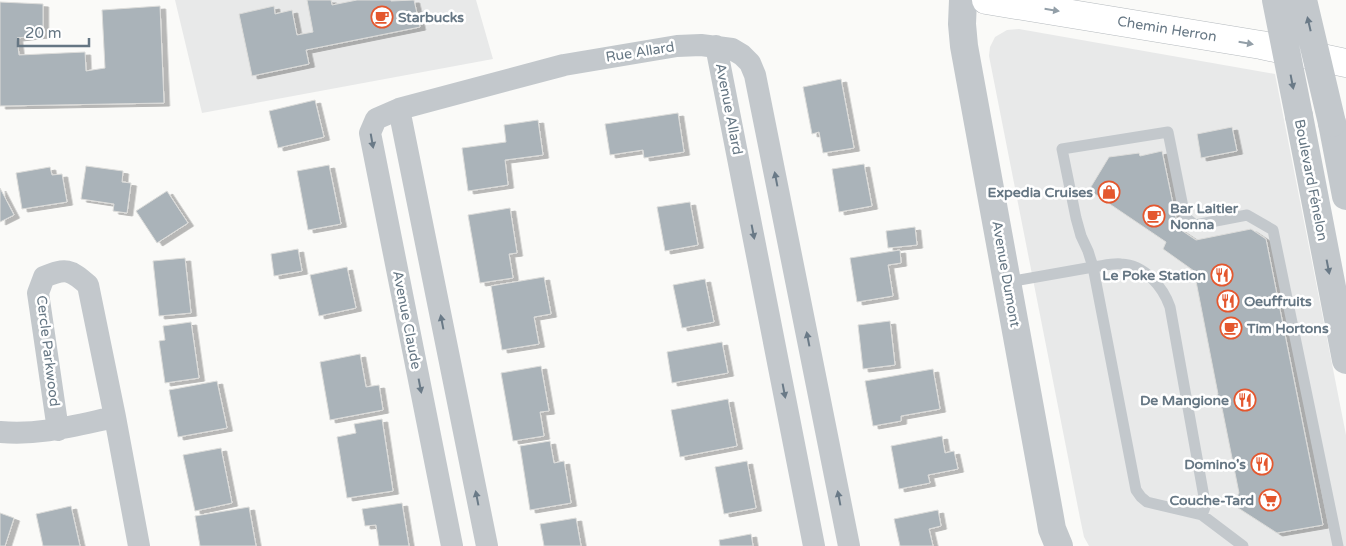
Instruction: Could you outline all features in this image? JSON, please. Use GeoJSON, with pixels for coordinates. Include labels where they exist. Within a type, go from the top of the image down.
{"type":"FeatureCollection","features":[{"type":"Feature","properties":{"kind":"main road","name":"Chemin Herron"},"geometry":{"type":"LineString","coordinates":[[986,0],[1253,44],[1346,63]]}},
{"type":"Feature","properties":{"kind":"street","name":"Avenue Dumont"},"geometry":{"type":"LineString","coordinates":[[963,0],[962,24],[964,46],[1052,529],[1059,546]]}},
{"type":"Feature","properties":{"kind":"street","name":"Boulevard Fénelon"},"geometry":{"type":"LineString","coordinates":[[1276,0],[1346,360]]}},
{"type":"Feature","properties":{"kind":"street"},"geometry":{"type":"LineString","coordinates":[[1303,0],[1332,122],[1346,196]]}},
{"type":"Feature","properties":{"kind":"street","name":"Rue Allard"},"geometry":{"type":"LineString","coordinates":[[564,65],[677,46],[716,46]]}},
{"type":"Feature","properties":{"kind":"street","name":"Avenue Allard"},"geometry":{"type":"LineString","coordinates":[[813,541],[716,46],[732,49],[742,55],[750,63],[755,75],[847,538]]}},
{"type":"Feature","properties":{"kind":"street","name":"Avenue Claude"},"geometry":{"type":"LineString","coordinates":[[452,546],[370,133],[376,119],[399,109],[564,65]]}},
{"type":"Feature","properties":{"kind":"street"},"geometry":{"type":"LineString","coordinates":[[399,109],[487,546]]}},
{"type":"Feature","properties":{"kind":"street","name":"Cercle Parkwood"},"geometry":{"type":"LineString","coordinates":[[58,430],[38,293],[44,277],[59,271],[74,273],[88,285],[140,546]]}},
{"type":"Feature","properties":{"kind":"street"},"geometry":{"type":"LineString","coordinates":[[0,432],[18,434],[58,430],[115,417]]}},
{"type":"Feature","properties":{"kind":"street"},"geometry":{"type":"LineString","coordinates":[[813,541],[847,538]]}},
{"type":"Feature","properties":{"kind":"lane"},"geometry":{"type":"LineString","coordinates":[[1243,546],[1202,515],[1147,502],[1141,498],[1136,490],[1093,267],[1088,251],[1080,236],[1062,149],[1168,132],[1185,217],[1195,225],[1247,215],[1273,230],[1338,546]]}},
{"type":"Feature","properties":{"kind":"lane"},"geometry":{"type":"LineString","coordinates":[[1008,282],[1093,267],[1122,264],[1132,266],[1153,279],[1166,296],[1170,307],[1204,498],[1205,507],[1202,515]]}},
{"type":"Feature","properties":{"kind":"shaded area"},"geometry":{"type":"Polygon","coordinates":[[[175,0],[476,0],[493,59],[202,113],[175,0]]]}},
{"type":"Feature","properties":{"kind":"shaded area"},"geometry":{"type":"Polygon","coordinates":[[[1019,29],[1275,74],[1346,435],[1346,546],[1089,546],[1084,537],[1080,518],[989,56],[990,47],[995,37],[1007,30],[1019,29]]]}},
{"type":"Feature","properties":{"kind":"building"},"geometry":{"type":"Polygon","coordinates":[[[307,0],[331,0],[332,5],[357,0],[414,0],[420,27],[306,50],[309,64],[252,76],[239,14],[274,6],[275,14],[292,10],[297,35],[313,32],[307,0]]]}},
{"type":"Feature","properties":{"kind":"building"},"geometry":{"type":"Polygon","coordinates":[[[0,2],[43,4],[43,35],[17,38],[19,55],[85,52],[86,71],[105,68],[102,10],[160,6],[164,103],[0,106],[0,2]]]}},
{"type":"Feature","properties":{"kind":"building"},"geometry":{"type":"Polygon","coordinates":[[[841,79],[854,148],[823,153],[819,132],[812,134],[803,87],[841,79]]]}},
{"type":"Feature","properties":{"kind":"building"},"geometry":{"type":"Polygon","coordinates":[[[315,100],[324,137],[278,148],[269,111],[315,100]]]}},
{"type":"Feature","properties":{"kind":"building"},"geometry":{"type":"Polygon","coordinates":[[[678,113],[684,152],[644,158],[643,150],[610,155],[605,124],[678,113]]]}},
{"type":"Feature","properties":{"kind":"building"},"geometry":{"type":"Polygon","coordinates":[[[538,120],[543,155],[505,160],[508,185],[468,191],[462,148],[506,142],[504,125],[538,120]]]}},
{"type":"Feature","properties":{"kind":"building"},"geometry":{"type":"Polygon","coordinates":[[[1232,127],[1237,151],[1201,158],[1197,134],[1232,127]]]}},
{"type":"Feature","properties":{"kind":"building"},"geometry":{"type":"Polygon","coordinates":[[[1162,151],[1178,228],[1196,240],[1251,229],[1266,239],[1323,525],[1277,533],[1232,504],[1239,493],[1222,408],[1211,402],[1218,394],[1194,271],[1163,249],[1166,242],[1089,190],[1109,157],[1139,153],[1140,156],[1162,151]]]}},
{"type":"Feature","properties":{"kind":"building"},"geometry":{"type":"Polygon","coordinates":[[[864,164],[872,206],[839,212],[832,169],[864,164]]]}},
{"type":"Feature","properties":{"kind":"building"},"geometry":{"type":"Polygon","coordinates":[[[329,165],[341,224],[308,230],[297,171],[329,165]]]}},
{"type":"Feature","properties":{"kind":"building"},"geometry":{"type":"Polygon","coordinates":[[[86,166],[123,171],[122,182],[131,183],[127,213],[113,211],[114,204],[81,199],[86,166]]]}},
{"type":"Feature","properties":{"kind":"building"},"geometry":{"type":"Polygon","coordinates":[[[50,167],[52,175],[62,174],[67,202],[22,209],[16,173],[50,167]]]}},
{"type":"Feature","properties":{"kind":"building"},"geometry":{"type":"Polygon","coordinates":[[[0,188],[14,215],[0,222],[0,188]]]}},
{"type":"Feature","properties":{"kind":"building"},"geometry":{"type":"Polygon","coordinates":[[[167,191],[188,223],[157,243],[136,211],[167,191]]]}},
{"type":"Feature","properties":{"kind":"building"},"geometry":{"type":"Polygon","coordinates":[[[690,202],[698,245],[665,251],[657,207],[690,202]]]}},
{"type":"Feature","properties":{"kind":"building"},"geometry":{"type":"Polygon","coordinates":[[[510,208],[517,253],[509,254],[513,278],[480,283],[468,215],[510,208]]]}},
{"type":"Feature","properties":{"kind":"building"},"geometry":{"type":"Polygon","coordinates":[[[915,227],[917,245],[888,248],[886,231],[915,227]]]}},
{"type":"Feature","properties":{"kind":"building"},"geometry":{"type":"Polygon","coordinates":[[[298,249],[302,271],[274,276],[271,254],[298,249]]]}},
{"type":"Feature","properties":{"kind":"building"},"geometry":{"type":"Polygon","coordinates":[[[900,250],[901,263],[888,265],[893,296],[857,302],[850,258],[900,250]]]}},
{"type":"Feature","properties":{"kind":"building"},"geometry":{"type":"Polygon","coordinates":[[[185,258],[191,313],[159,316],[153,261],[185,258]]]}},
{"type":"Feature","properties":{"kind":"building"},"geometry":{"type":"Polygon","coordinates":[[[347,267],[356,308],[319,316],[310,275],[347,267]]]}},
{"type":"Feature","properties":{"kind":"building"},"geometry":{"type":"Polygon","coordinates":[[[544,277],[551,314],[534,317],[539,344],[502,350],[491,286],[544,277]]]}},
{"type":"Feature","properties":{"kind":"building"},"geometry":{"type":"Polygon","coordinates":[[[705,279],[714,322],[682,328],[673,285],[705,279]]]}},
{"type":"Feature","properties":{"kind":"building"},"geometry":{"type":"Polygon","coordinates":[[[890,321],[895,365],[863,369],[858,325],[890,321]]]}},
{"type":"Feature","properties":{"kind":"building"},"geometry":{"type":"Polygon","coordinates":[[[191,322],[199,378],[165,383],[159,341],[165,340],[163,326],[191,322]]]}},
{"type":"Feature","properties":{"kind":"building"},"geometry":{"type":"Polygon","coordinates":[[[722,342],[728,373],[672,383],[667,352],[722,342]]]}},
{"type":"Feature","properties":{"kind":"building"},"geometry":{"type":"Polygon","coordinates":[[[360,354],[366,387],[379,385],[383,410],[330,420],[320,362],[360,354]]]}},
{"type":"Feature","properties":{"kind":"building"},"geometry":{"type":"Polygon","coordinates":[[[541,366],[549,411],[540,412],[544,436],[513,441],[501,373],[541,366]]]}},
{"type":"Feature","properties":{"kind":"building"},"geometry":{"type":"Polygon","coordinates":[[[933,369],[940,409],[901,416],[901,421],[873,426],[865,381],[933,369]]]}},
{"type":"Feature","properties":{"kind":"building"},"geometry":{"type":"Polygon","coordinates":[[[217,381],[227,428],[178,437],[169,390],[217,381]]]}},
{"type":"Feature","properties":{"kind":"building"},"geometry":{"type":"Polygon","coordinates":[[[728,399],[737,446],[680,457],[671,410],[728,399]]]}},
{"type":"Feature","properties":{"kind":"building"},"geometry":{"type":"Polygon","coordinates":[[[382,419],[393,491],[347,498],[337,437],[356,433],[354,424],[382,419]]]}},
{"type":"Feature","properties":{"kind":"building"},"geometry":{"type":"Polygon","coordinates":[[[942,436],[945,453],[954,451],[958,469],[928,475],[930,483],[899,489],[891,446],[942,436]]]}},
{"type":"Feature","properties":{"kind":"building"},"geometry":{"type":"Polygon","coordinates":[[[550,441],[554,463],[564,461],[571,503],[530,510],[520,446],[550,441]]]}},
{"type":"Feature","properties":{"kind":"building"},"geometry":{"type":"Polygon","coordinates":[[[221,448],[232,503],[195,511],[183,455],[221,448]]]}},
{"type":"Feature","properties":{"kind":"building"},"geometry":{"type":"Polygon","coordinates":[[[747,461],[756,508],[724,514],[715,467],[747,461]]]}},
{"type":"Feature","properties":{"kind":"building"},"geometry":{"type":"Polygon","coordinates":[[[402,503],[409,546],[379,546],[376,525],[365,526],[362,509],[402,503]]]}},
{"type":"Feature","properties":{"kind":"building"},"geometry":{"type":"Polygon","coordinates":[[[71,506],[80,546],[43,546],[36,514],[71,506]]]}},
{"type":"Feature","properties":{"kind":"building"},"geometry":{"type":"Polygon","coordinates":[[[249,507],[256,546],[200,546],[195,516],[249,507]]]}},
{"type":"Feature","properties":{"kind":"building"},"geometry":{"type":"Polygon","coordinates":[[[938,510],[941,526],[929,529],[933,546],[900,546],[894,519],[938,510]]]}},
{"type":"Feature","properties":{"kind":"building"},"geometry":{"type":"Polygon","coordinates":[[[0,513],[14,518],[5,546],[0,546],[0,513]]]}},
{"type":"Feature","properties":{"kind":"building"},"geometry":{"type":"Polygon","coordinates":[[[576,518],[581,546],[544,546],[540,524],[576,518]]]}},
{"type":"Feature","properties":{"kind":"building"},"geometry":{"type":"Polygon","coordinates":[[[751,534],[753,546],[720,546],[719,540],[751,534]]]}},
{"type":"Feature","properties":{"kind":"place","name":"Starbucks"},"geometry":{"type":"Point","coordinates":[382,17]}},
{"type":"Feature","properties":{"kind":"place","name":"Expedia Cruises"},"geometry":{"type":"Point","coordinates":[1109,192]}},
{"type":"Feature","properties":{"kind":"place","name":"Bar Laitier Nonna"},"geometry":{"type":"Point","coordinates":[1154,216]}},
{"type":"Feature","properties":{"kind":"place","name":"Le Poke Station"},"geometry":{"type":"Point","coordinates":[1222,275]}},
{"type":"Feature","properties":{"kind":"place","name":"Oeuffruits"},"geometry":{"type":"Point","coordinates":[1228,301]}},
{"type":"Feature","properties":{"kind":"place","name":"Tim Hortons"},"geometry":{"type":"Point","coordinates":[1231,328]}},
{"type":"Feature","properties":{"kind":"place","name":"De Mangione"},"geometry":{"type":"Point","coordinates":[1245,400]}},
{"type":"Feature","properties":{"kind":"place","name":"Domino's"},"geometry":{"type":"Point","coordinates":[1262,464]}},
{"type":"Feature","properties":{"kind":"place","name":"Couche-Tard"},"geometry":{"type":"Point","coordinates":[1270,500]}}]}
